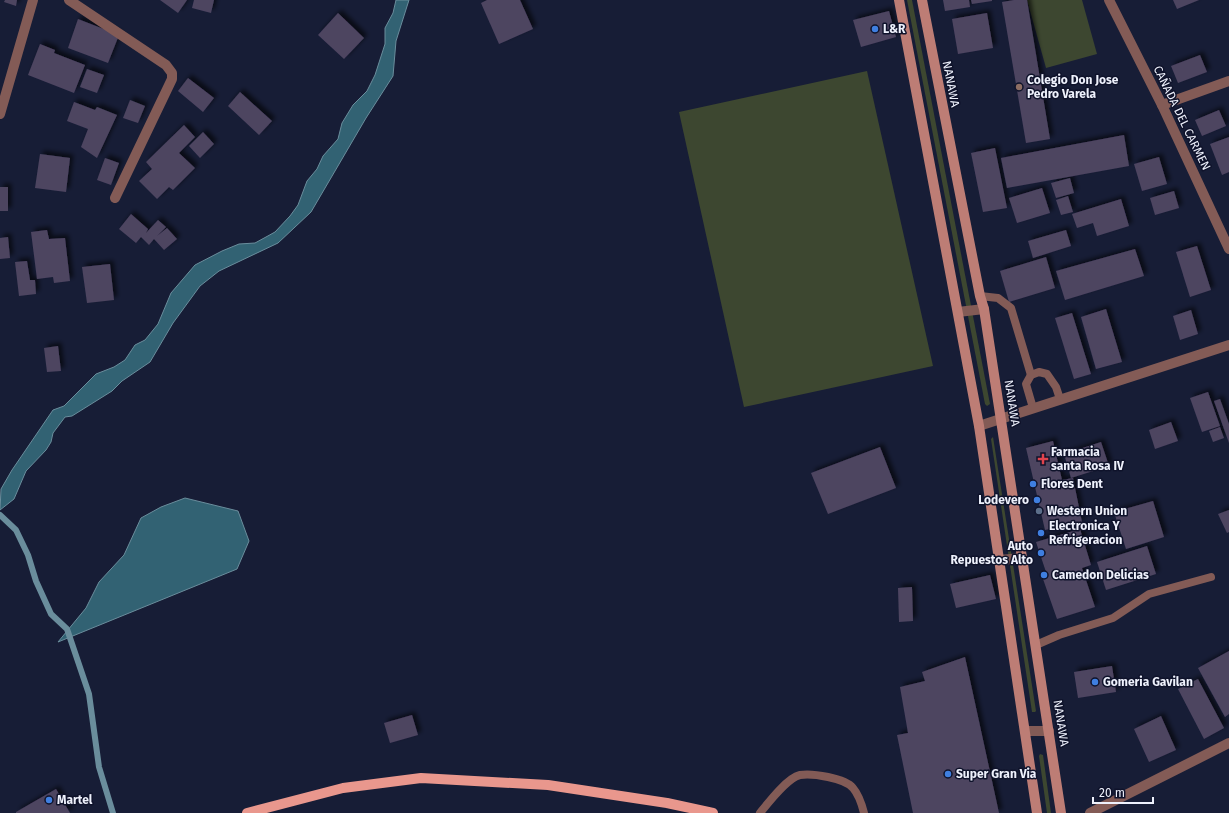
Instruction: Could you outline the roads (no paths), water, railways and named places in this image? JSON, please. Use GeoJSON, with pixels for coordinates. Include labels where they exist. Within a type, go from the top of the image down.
{"type":"FeatureCollection","features":[{"type":"Feature","properties":{"kind":"main road"},"geometry":{"type":"LineString","coordinates":[[899,0],[979,426],[1038,813]]}},
{"type":"Feature","properties":{"kind":"main road","name":"NANAWA"},"geometry":{"type":"LineString","coordinates":[[922,0],[980,296],[984,309],[1061,813]]}},
{"type":"Feature","properties":{"kind":"main road"},"geometry":{"type":"LineString","coordinates":[[247,813],[343,788],[422,778],[548,785],[667,803],[713,813]]}},
{"type":"Feature","properties":{"kind":"street"},"geometry":{"type":"LineString","coordinates":[[0,114],[33,0]]}},
{"type":"Feature","properties":{"kind":"street"},"geometry":{"type":"LineString","coordinates":[[69,0],[166,65],[172,73],[172,79],[115,198]]}},
{"type":"Feature","properties":{"kind":"street","name":"CAÑADA DEL CARMEN"},"geometry":{"type":"LineString","coordinates":[[1109,0],[1162,104],[1229,249]]}},
{"type":"Feature","properties":{"kind":"street"},"geometry":{"type":"LineString","coordinates":[[1162,104],[1229,81]]}},
{"type":"Feature","properties":{"kind":"street"},"geometry":{"type":"LineString","coordinates":[[958,312],[984,309]]}},
{"type":"Feature","properties":{"kind":"street"},"geometry":{"type":"LineString","coordinates":[[979,426],[1229,345]]}},
{"type":"Feature","properties":{"kind":"street"},"geometry":{"type":"LineString","coordinates":[[1000,560],[1022,558]]}},
{"type":"Feature","properties":{"kind":"street"},"geometry":{"type":"LineString","coordinates":[[1025,731],[1049,731]]}},
{"type":"Feature","properties":{"kind":"street"},"geometry":{"type":"LineString","coordinates":[[1090,813],[1229,743]]}},
{"type":"Feature","properties":{"kind":"lane"},"geometry":{"type":"LineString","coordinates":[[980,296],[998,298],[1012,308],[1031,375]]}},
{"type":"Feature","properties":{"kind":"lane"},"geometry":{"type":"LineString","coordinates":[[1033,408],[1026,384],[1031,375],[1039,372],[1047,374],[1056,387],[1060,399]]}},
{"type":"Feature","properties":{"kind":"lane"},"geometry":{"type":"LineString","coordinates":[[1036,645],[1058,635],[1113,618],[1148,594],[1211,577]]}},
{"type":"Feature","properties":{"kind":"lane"},"geometry":{"type":"LineString","coordinates":[[760,813],[782,788],[799,775],[829,777],[852,787],[862,804],[864,813]]}},
{"type":"Feature","properties":{"kind":"water"},"geometry":{"type":"Polygon","coordinates":[[[396,0],[409,0],[396,41],[393,76],[366,118],[311,212],[278,243],[219,271],[200,286],[173,323],[150,362],[122,381],[112,391],[72,416],[65,417],[53,433],[51,442],[46,450],[26,471],[14,499],[0,510],[1,489],[12,470],[53,410],[64,406],[96,374],[114,367],[125,360],[135,345],[145,340],[158,324],[171,293],[195,265],[239,244],[255,243],[275,232],[290,216],[298,205],[307,181],[317,169],[323,156],[338,139],[342,123],[353,105],[367,91],[375,75],[385,44],[385,28],[393,13],[396,0]]]}},
{"type":"Feature","properties":{"kind":"water"},"geometry":{"type":"Polygon","coordinates":[[[185,498],[238,511],[249,541],[237,569],[58,642],[86,608],[99,582],[124,555],[141,518],[161,507],[185,498]]]}},
{"type":"Feature","properties":{"kind":"waterway"},"geometry":{"type":"LineString","coordinates":[[0,515],[16,530],[28,555],[36,581],[51,614],[67,629],[89,694],[99,767],[113,813]]}},
{"type":"Feature","properties":{"kind":"place","name":"L&R"},"geometry":{"type":"Point","coordinates":[875,29]}},
{"type":"Feature","properties":{"kind":"place","name":"Colegio Don Jose Pedro Varela"},"geometry":{"type":"Point","coordinates":[1019,87]}},
{"type":"Feature","properties":{"kind":"place","name":"Farmacia santa Rosa IV"},"geometry":{"type":"Point","coordinates":[1043,459]}},
{"type":"Feature","properties":{"kind":"place","name":"Flores Dent"},"geometry":{"type":"Point","coordinates":[1033,484]}},
{"type":"Feature","properties":{"kind":"place","name":"Lodevero"},"geometry":{"type":"Point","coordinates":[1037,500]}},
{"type":"Feature","properties":{"kind":"place","name":"Western Union"},"geometry":{"type":"Point","coordinates":[1039,511]}},
{"type":"Feature","properties":{"kind":"place","name":"Electronica Y Refrigeracion"},"geometry":{"type":"Point","coordinates":[1041,533]}},
{"type":"Feature","properties":{"kind":"place","name":"Auto Repuestos Alto"},"geometry":{"type":"Point","coordinates":[1041,553]}},
{"type":"Feature","properties":{"kind":"place","name":"Camedon Delicias"},"geometry":{"type":"Point","coordinates":[1044,575]}},
{"type":"Feature","properties":{"kind":"place","name":"Gomeria Gavilan"},"geometry":{"type":"Point","coordinates":[1095,682]}},
{"type":"Feature","properties":{"kind":"place","name":"Super Gran Via"},"geometry":{"type":"Point","coordinates":[948,774]}},
{"type":"Feature","properties":{"kind":"place","name":"Martel"},"geometry":{"type":"Point","coordinates":[49,800]}}]}
